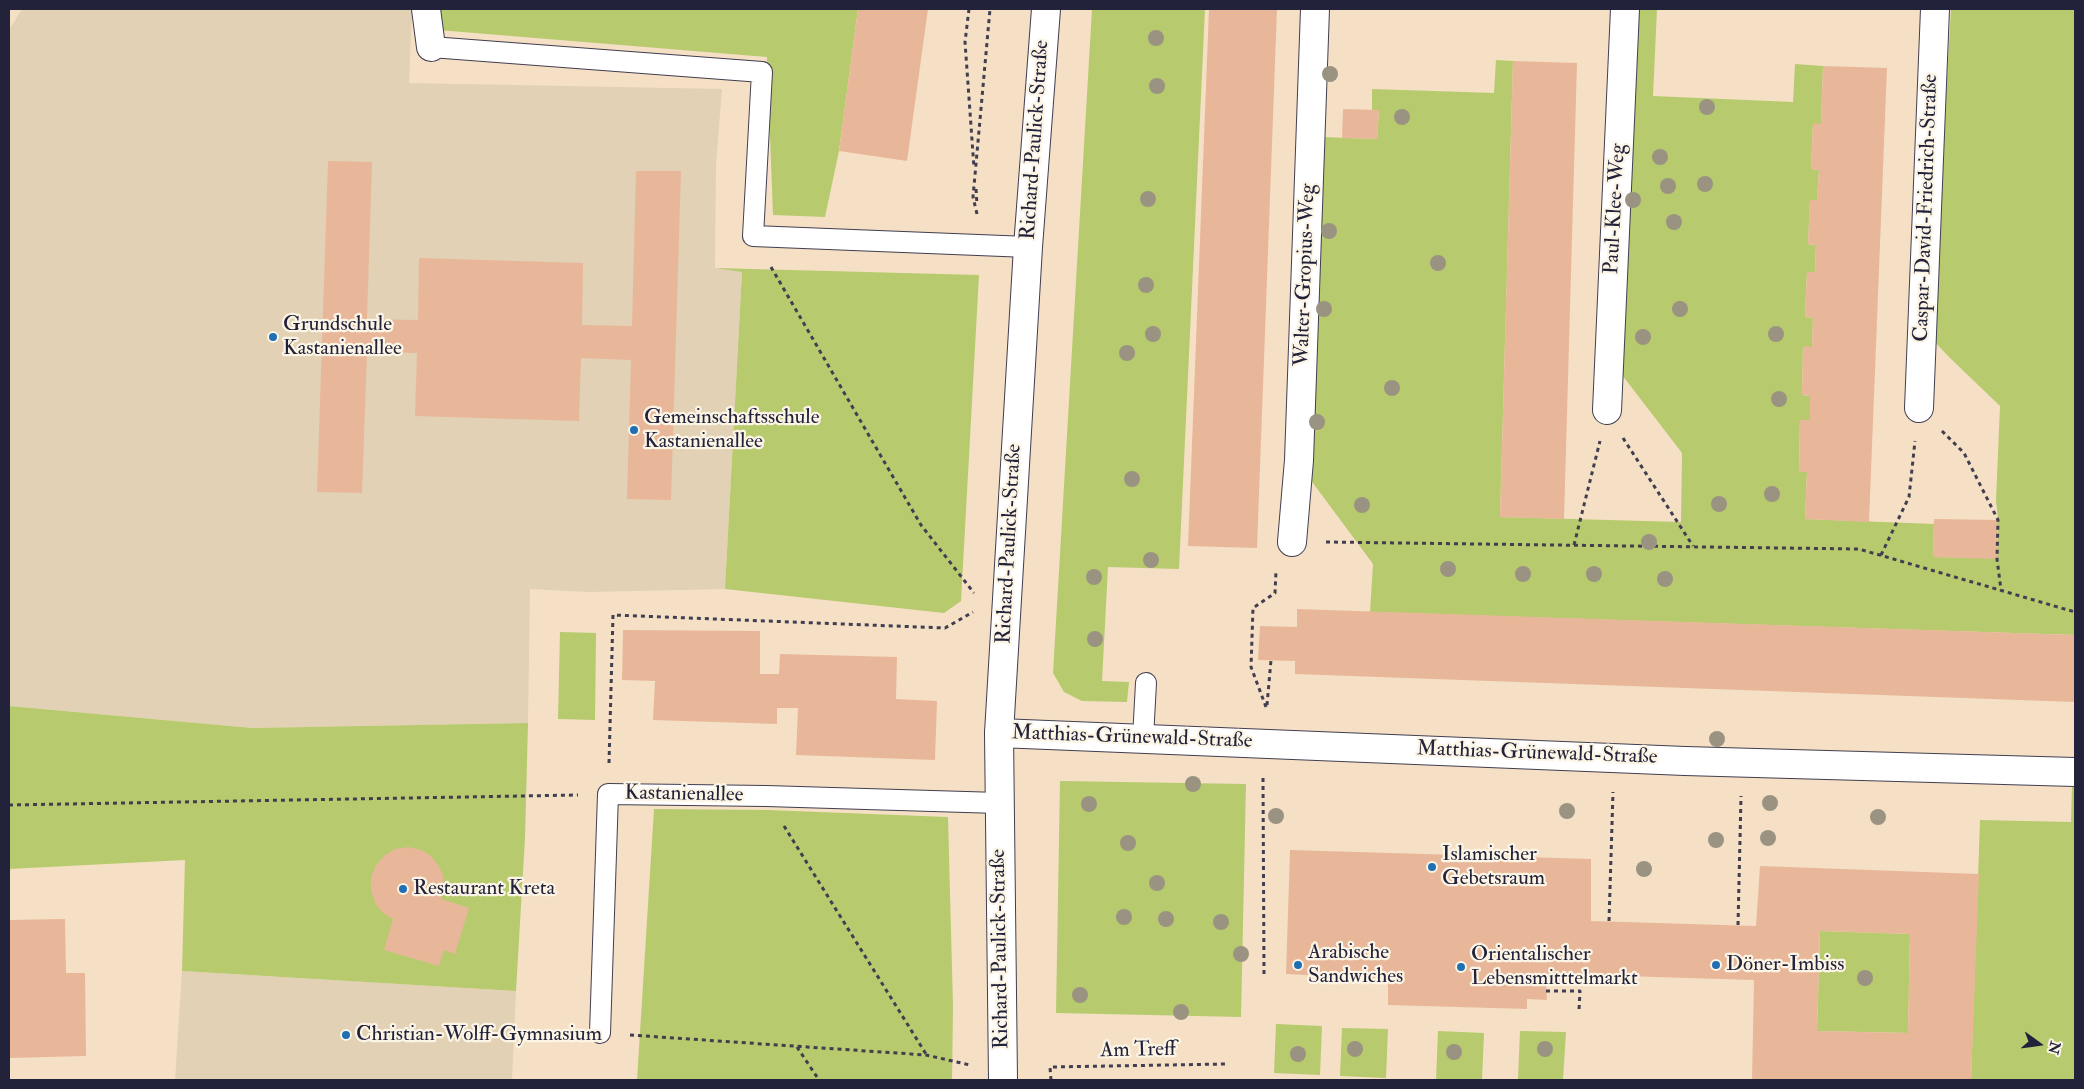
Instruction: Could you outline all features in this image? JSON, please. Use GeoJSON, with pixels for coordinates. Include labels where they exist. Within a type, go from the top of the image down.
{"type":"FeatureCollection","features":[{"type":"Feature","properties":{"kind":"street"},"geometry":{"type":"LineString","coordinates":[[426,9],[430,47]]}},
{"type":"Feature","properties":{"kind":"street","name":"Richard-Paulick-Straße"},"geometry":{"type":"LineString","coordinates":[[1003,1080],[999,733],[1028,247],[1046,9]]}},
{"type":"Feature","properties":{"kind":"street","name":"Walter-Gropius-Weg"},"geometry":{"type":"LineString","coordinates":[[1292,542],[1299,460],[1315,9]]}},
{"type":"Feature","properties":{"kind":"street","name":"Paul-Klee-Weg"},"geometry":{"type":"LineString","coordinates":[[1607,412],[1625,9]]}},
{"type":"Feature","properties":{"kind":"street","name":"Caspar-David-Friedrich-Straße"},"geometry":{"type":"LineString","coordinates":[[1919,408],[1935,9]]}},
{"type":"Feature","properties":{"kind":"street","name":"Matthias-Grünewald-Straße"},"geometry":{"type":"LineString","coordinates":[[999,733],[1742,763],[2075,772]]}},
{"type":"Feature","properties":{"kind":"lane"},"geometry":{"type":"LineString","coordinates":[[430,47],[762,72],[753,236],[1028,247]]}},
{"type":"Feature","properties":{"kind":"lane"},"geometry":{"type":"LineString","coordinates":[[1143,738],[1146,683]]}},
{"type":"Feature","properties":{"kind":"lane","name":"Kastanienallee"},"geometry":{"type":"LineString","coordinates":[[600,1033],[608,794],[766,796],[999,803]]}},
{"type":"Feature","properties":{"kind":"path"},"geometry":{"type":"LineString","coordinates":[[969,9],[966,52],[978,231],[984,244]]}},
{"type":"Feature","properties":{"kind":"path"},"geometry":{"type":"LineString","coordinates":[[753,236],[921,525],[1005,633]]}},
{"type":"Feature","properties":{"kind":"path"},"geometry":{"type":"LineString","coordinates":[[1881,555],[1909,497],[1919,408]]}},
{"type":"Feature","properties":{"kind":"path"},"geometry":{"type":"LineString","coordinates":[[1919,408],[1964,453],[1998,520],[1997,558],[2001,590]]}},
{"type":"Feature","properties":{"kind":"path"},"geometry":{"type":"LineString","coordinates":[[1574,545],[1607,412]]}},
{"type":"Feature","properties":{"kind":"path"},"geometry":{"type":"LineString","coordinates":[[1607,412],[1693,547]]}},
{"type":"Feature","properties":{"kind":"path"},"geometry":{"type":"LineString","coordinates":[[1271,660],[1266,707],[1251,667],[1253,608],[1276,593],[1277,559],[1292,542],[1859,549],[2075,612]]}},
{"type":"Feature","properties":{"kind":"path"},"geometry":{"type":"LineString","coordinates":[[9,805],[608,794],[613,615],[945,628],[984,606]]}},
{"type":"Feature","properties":{"kind":"path"},"geometry":{"type":"LineString","coordinates":[[1263,743],[1264,974]]}},
{"type":"Feature","properties":{"kind":"path"},"geometry":{"type":"LineString","coordinates":[[1609,921],[1615,758]]}},
{"type":"Feature","properties":{"kind":"path"},"geometry":{"type":"LineString","coordinates":[[1738,925],[1742,763]]}},
{"type":"Feature","properties":{"kind":"path"},"geometry":{"type":"LineString","coordinates":[[766,796],[926,1054]]}},
{"type":"Feature","properties":{"kind":"path"},"geometry":{"type":"LineString","coordinates":[[1546,991],[1580,991],[1579,1010]]}},
{"type":"Feature","properties":{"kind":"path"},"geometry":{"type":"LineString","coordinates":[[600,1033],[926,1054],[971,1065]]}},
{"type":"Feature","properties":{"kind":"path"},"geometry":{"type":"LineString","coordinates":[[797,1046],[819,1080]]}},
{"type":"Feature","properties":{"kind":"path","name":"Am Treff"},"geometry":{"type":"LineString","coordinates":[[1051,1080],[1050,1067],[1226,1064]]}},
{"type":"Feature","properties":{"kind":"shaded area","name":"Grundschule Kastanienallee"},"geometry":{"type":"Polygon","coordinates":[[[22,9],[412,9],[409,83],[722,89],[716,165],[715,268],[742,271],[725,589],[589,592],[530,589],[528,723],[252,728],[9,706],[9,30],[22,9]]]}},
{"type":"Feature","properties":{"kind":"shaded area","name":"Christian-Wolff-Gymnasium"},"geometry":{"type":"Polygon","coordinates":[[[182,971],[516,991],[512,1079],[521,1080],[175,1080],[182,971]]]}},
{"type":"Feature","properties":{"kind":"green space"},"geometry":{"type":"Polygon","coordinates":[[[437,9],[858,9],[839,151],[825,217],[773,215],[767,57],[438,30],[437,9]]]}},
{"type":"Feature","properties":{"kind":"green space"},"geometry":{"type":"Polygon","coordinates":[[[1092,9],[1205,9],[1179,569],[1108,567],[1102,681],[1129,682],[1127,702],[1082,701],[1064,692],[1053,673],[1092,9]]]}},
{"type":"Feature","properties":{"kind":"green space"},"geometry":{"type":"Polygon","coordinates":[[[1634,9],[1657,9],[1653,96],[1793,102],[1795,64],[1823,66],[1821,124],[1813,124],[1811,169],[1819,170],[1817,200],[1810,201],[1808,244],[1816,245],[1815,272],[1807,272],[1805,317],[1813,318],[1812,347],[1803,347],[1802,395],[1810,396],[1810,420],[1800,420],[1799,471],[1807,472],[1805,519],[1934,524],[1933,557],[1997,558],[1998,520],[1996,500],[2000,406],[1932,339],[1951,9],[2075,9],[2075,635],[1370,612],[1373,564],[1307,475],[1322,137],[1377,139],[1379,111],[1372,110],[1372,89],[1494,93],[1496,60],[1513,61],[1500,517],[1681,522],[1682,453],[1619,371],[1634,9]]]}},
{"type":"Feature","properties":{"kind":"green space"},"geometry":{"type":"Polygon","coordinates":[[[715,268],[979,275],[961,601],[944,613],[725,589],[742,272],[715,268]]]}},
{"type":"Feature","properties":{"kind":"green space"},"geometry":{"type":"Polygon","coordinates":[[[560,632],[596,633],[595,720],[558,719],[560,632]]]}},
{"type":"Feature","properties":{"kind":"green space"},"geometry":{"type":"Polygon","coordinates":[[[9,706],[252,728],[528,723],[525,838],[516,991],[182,971],[185,860],[9,869],[9,706]]]}},
{"type":"Feature","properties":{"kind":"green space"},"geometry":{"type":"Polygon","coordinates":[[[1060,781],[1246,784],[1241,1017],[1056,1013],[1060,781]]]}},
{"type":"Feature","properties":{"kind":"green space"},"geometry":{"type":"Polygon","coordinates":[[[2072,786],[2075,786],[2075,1080],[1971,1080],[1980,820],[2071,822],[2072,786]]]}},
{"type":"Feature","properties":{"kind":"green space"},"geometry":{"type":"Polygon","coordinates":[[[654,809],[768,810],[948,817],[953,1006],[952,1080],[637,1080],[654,809]]]}},
{"type":"Feature","properties":{"kind":"green space"},"geometry":{"type":"Polygon","coordinates":[[[1820,931],[1910,934],[1908,1033],[1817,1031],[1820,931]]]}},
{"type":"Feature","properties":{"kind":"green space"},"geometry":{"type":"Polygon","coordinates":[[[1276,1024],[1322,1026],[1320,1075],[1274,1073],[1276,1024]]]}},
{"type":"Feature","properties":{"kind":"green space"},"geometry":{"type":"Polygon","coordinates":[[[1342,1028],[1388,1029],[1386,1078],[1340,1076],[1342,1028]]]}},
{"type":"Feature","properties":{"kind":"green space"},"geometry":{"type":"Polygon","coordinates":[[[1438,1031],[1484,1033],[1482,1080],[1436,1080],[1438,1031]]]}},
{"type":"Feature","properties":{"kind":"green space"},"geometry":{"type":"Polygon","coordinates":[[[1520,1031],[1566,1032],[1563,1080],[1518,1079],[1520,1031]]]}},
{"type":"Feature","properties":{"kind":"building"},"geometry":{"type":"Polygon","coordinates":[[[858,9],[928,9],[907,161],[839,151],[858,9]]]}},
{"type":"Feature","properties":{"kind":"building"},"geometry":{"type":"Polygon","coordinates":[[[1209,9],[1277,9],[1257,548],[1188,546],[1209,9]]]}},
{"type":"Feature","properties":{"kind":"building"},"geometry":{"type":"Polygon","coordinates":[[[1513,61],[1577,63],[1564,519],[1500,517],[1513,61]]]}},
{"type":"Feature","properties":{"kind":"building"},"geometry":{"type":"Polygon","coordinates":[[[1823,66],[1887,68],[1869,522],[1805,519],[1807,472],[1799,472],[1800,420],[1810,420],[1810,396],[1802,395],[1803,346],[1812,347],[1813,318],[1805,317],[1807,272],[1815,272],[1816,245],[1808,244],[1810,200],[1817,200],[1819,170],[1811,169],[1813,123],[1821,124],[1823,66]]]}},
{"type":"Feature","properties":{"kind":"building"},"geometry":{"type":"Polygon","coordinates":[[[1343,109],[1379,110],[1377,139],[1342,138],[1343,109]]]}},
{"type":"Feature","properties":{"kind":"building"},"geometry":{"type":"Polygon","coordinates":[[[328,161],[372,162],[367,319],[418,320],[419,258],[583,263],[582,325],[632,326],[636,171],[681,171],[671,500],[627,499],[631,360],[581,358],[579,421],[415,416],[417,353],[367,352],[362,493],[317,492],[328,161]]]}},
{"type":"Feature","properties":{"kind":"building"},"geometry":{"type":"Polygon","coordinates":[[[1934,519],[1998,520],[1997,559],[1933,557],[1934,519]]]}},
{"type":"Feature","properties":{"kind":"building"},"geometry":{"type":"Polygon","coordinates":[[[1297,609],[2075,635],[2075,702],[1295,674],[1295,661],[1258,660],[1260,626],[1297,627],[1297,609]]]}},
{"type":"Feature","properties":{"kind":"building"},"geometry":{"type":"Polygon","coordinates":[[[623,630],[760,631],[760,674],[779,674],[780,654],[897,657],[896,699],[937,701],[935,760],[796,755],[798,708],[777,708],[777,724],[653,720],[655,681],[622,680],[623,630]]]}},
{"type":"Feature","properties":{"kind":"building"},"geometry":{"type":"Polygon","coordinates":[[[408,847],[421,850],[431,856],[438,865],[443,875],[444,887],[441,899],[469,908],[455,954],[444,950],[439,966],[384,950],[393,919],[383,913],[375,903],[371,890],[371,877],[376,865],[384,856],[395,849],[408,847]]]}},
{"type":"Feature","properties":{"kind":"building"},"geometry":{"type":"Polygon","coordinates":[[[1290,850],[1591,859],[1591,921],[1756,926],[1760,866],[1979,874],[1971,1080],[1752,1080],[1754,980],[1590,975],[1587,984],[1546,983],[1547,1000],[1527,999],[1527,1009],[1388,1005],[1388,979],[1286,974],[1290,850]],[[1820,931],[1817,1031],[1908,1033],[1910,934],[1820,931]]]}},
{"type":"Feature","properties":{"kind":"building"},"geometry":{"type":"Polygon","coordinates":[[[65,919],[66,973],[85,973],[86,1056],[9,1058],[9,920],[65,919]]]}},
{"type":"Feature","properties":{"kind":"place","name":"Grundschule Kastanienallee"},"geometry":{"type":"Point","coordinates":[273,337]}},
{"type":"Feature","properties":{"kind":"place","name":"Gemeinschaftsschule Kastanienallee"},"geometry":{"type":"Point","coordinates":[634,430]}},
{"type":"Feature","properties":{"kind":"place","name":"Islamischer Gebetsraum"},"geometry":{"type":"Point","coordinates":[1432,867]}},
{"type":"Feature","properties":{"kind":"place","name":"Restaurant Kreta"},"geometry":{"type":"Point","coordinates":[403,889]}},
{"type":"Feature","properties":{"kind":"place","name":"Arabische Sandwiches"},"geometry":{"type":"Point","coordinates":[1298,965]}},
{"type":"Feature","properties":{"kind":"place","name":"Döner-Imbiss"},"geometry":{"type":"Point","coordinates":[1716,965]}},
{"type":"Feature","properties":{"kind":"place","name":"Orientalischer Lebensmitttelmarkt"},"geometry":{"type":"Point","coordinates":[1461,967]}},
{"type":"Feature","properties":{"kind":"place","name":"Christian-Wolff-Gymnasium"},"geometry":{"type":"Point","coordinates":[346,1035]}}]}
